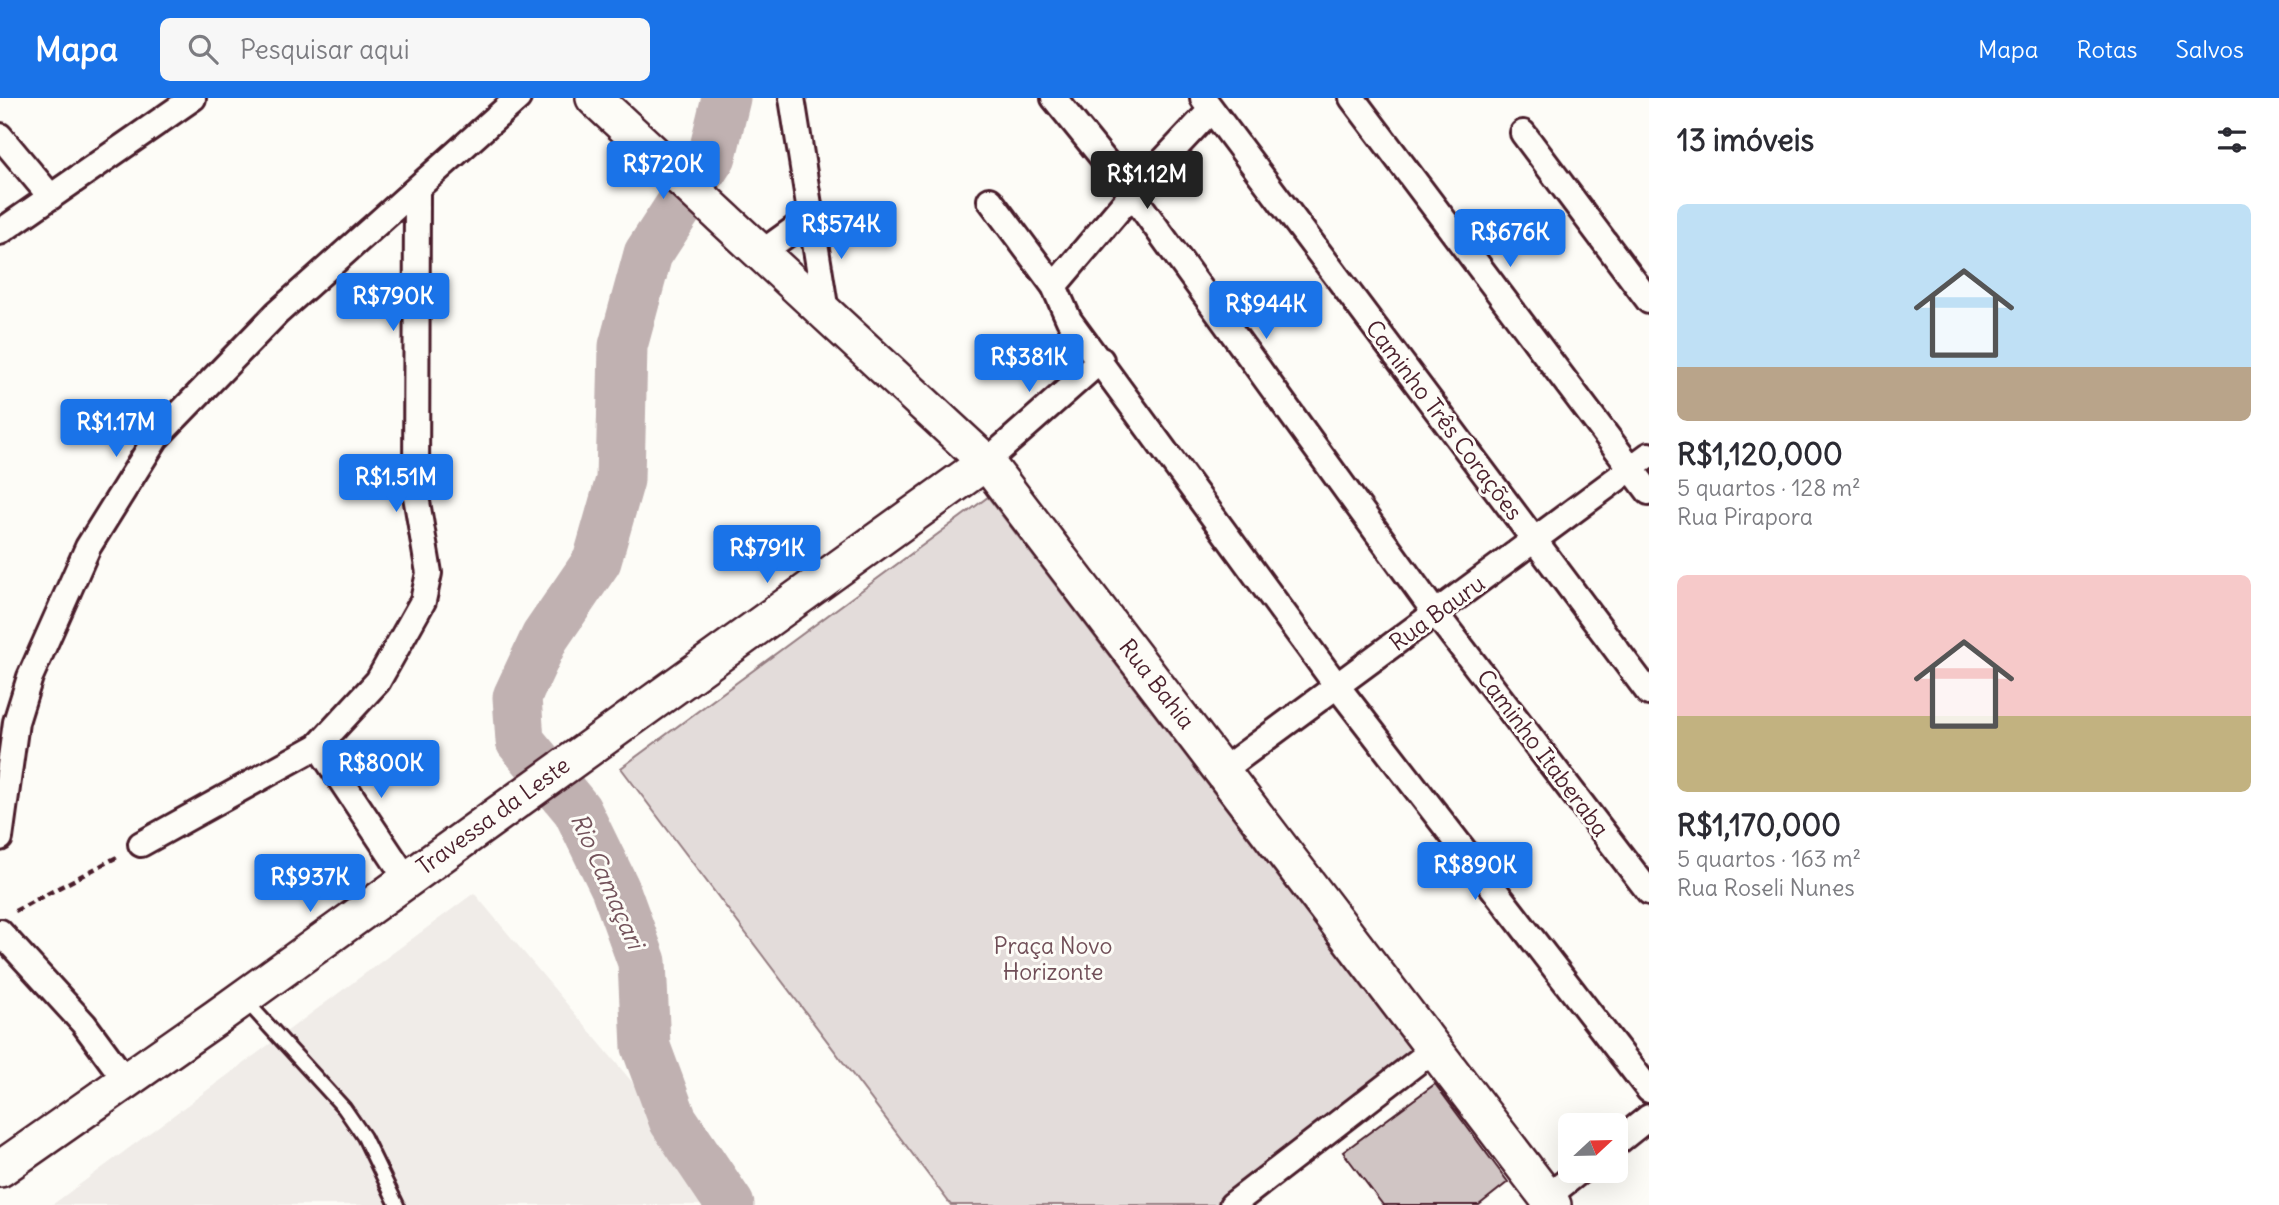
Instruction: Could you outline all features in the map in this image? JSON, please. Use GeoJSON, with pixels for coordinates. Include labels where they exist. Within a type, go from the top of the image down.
{"type":"FeatureCollection","features":[{"type":"Feature","properties":{"kind":"street"},"geometry":{"type":"LineString","coordinates":[[0,232],[193,98]]}},
{"type":"Feature","properties":{"kind":"street"},"geometry":{"type":"LineString","coordinates":[[0,838],[16,722],[30,677],[88,547],[156,438],[277,313],[519,98]]}},
{"type":"Feature","properties":{"kind":"street","name":"Rua Bahia"},"geometry":{"type":"LineString","coordinates":[[594,98],[986,462],[1223,769],[1550,1201]]}},
{"type":"Feature","properties":{"kind":"street"},"geometry":{"type":"LineString","coordinates":[[792,98],[826,312]]}},
{"type":"Feature","properties":{"kind":"street","name":"Caminho Itaberaba"},"geometry":{"type":"LineString","coordinates":[[1054,98],[1132,194],[1436,614],[1649,892]]}},
{"type":"Feature","properties":{"kind":"street"},"geometry":{"type":"LineString","coordinates":[[1352,98],[1640,462],[1649,492]]}},
{"type":"Feature","properties":{"kind":"street"},"geometry":{"type":"LineString","coordinates":[[1054,286],[1206,104]]}},
{"type":"Feature","properties":{"kind":"street","name":"Caminho Três Corações"},"geometry":{"type":"LineString","coordinates":[[1206,104],[1649,693]]}},
{"type":"Feature","properties":{"kind":"street"},"geometry":{"type":"LineString","coordinates":[[1523,132],[1649,300]]}},
{"type":"Feature","properties":{"kind":"street"},"geometry":{"type":"LineString","coordinates":[[0,136],[51,197]]}},
{"type":"Feature","properties":{"kind":"street"},"geometry":{"type":"LineString","coordinates":[[141,844],[318,746],[378,681],[423,601],[427,587],[427,546],[416,496],[416,190]]}},
{"type":"Feature","properties":{"kind":"street"},"geometry":{"type":"LineString","coordinates":[[990,200],[1054,286],[1069,320],[1101,360],[1337,686],[1649,1090]]}},
{"type":"Feature","properties":{"kind":"street"},"geometry":{"type":"LineString","coordinates":[[761,253],[811,217]]}},
{"type":"Feature","properties":{"kind":"street"},"geometry":{"type":"LineString","coordinates":[[986,462],[1101,360]]}},
{"type":"Feature","properties":{"kind":"street","name":"Travessa da Leste"},"geometry":{"type":"LineString","coordinates":[[0,1169],[986,462]]}},
{"type":"Feature","properties":{"kind":"street","name":"Rua Bauru"},"geometry":{"type":"LineString","coordinates":[[1223,769],[1640,462]]}},
{"type":"Feature","properties":{"kind":"street"},"geometry":{"type":"LineString","coordinates":[[0,703],[16,722]]}},
{"type":"Feature","properties":{"kind":"street"},"geometry":{"type":"LineString","coordinates":[[318,746],[406,878]]}},
{"type":"Feature","properties":{"kind":"street"},"geometry":{"type":"LineString","coordinates":[[6,923],[10,954],[84,1024],[127,1080]]}},
{"type":"Feature","properties":{"kind":"street"},"geometry":{"type":"LineString","coordinates":[[1232,1205],[1434,1049]]}},
{"type":"Feature","properties":{"kind":"street"},"geometry":{"type":"LineString","coordinates":[[1628,1134],[1649,1117]]}},
{"type":"Feature","properties":{"kind":"street"},"geometry":{"type":"LineString","coordinates":[[1550,1201],[1568,1183]]}},
{"type":"Feature","properties":{"kind":"lane"},"geometry":{"type":"LineString","coordinates":[[242,998],[344,1108],[364,1137],[397,1205]]}},
{"type":"Feature","properties":{"kind":"path"},"geometry":{"type":"LineString","coordinates":[[6,923],[141,844]]}},
{"type":"Feature","properties":{"kind":"shaded area"},"geometry":{"type":"Polygon","coordinates":[[[474,893],[735,1205],[52,1205],[474,893]]]}},
{"type":"Feature","properties":{"kind":"green space","name":"Praça Novo Horizonte"},"geometry":{"type":"Polygon","coordinates":[[[988,497],[1425,1069],[1253,1205],[951,1205],[621,768],[988,497]]]}},
{"type":"Feature","properties":{"kind":"building"},"geometry":{"type":"Polygon","coordinates":[[[1435,1084],[1508,1182],[1479,1205],[1383,1205],[1343,1152],[1435,1084]]]}},
{"type":"Feature","properties":{"kind":"waterway","name":"Rio Camaçari"},"geometry":{"type":"LineString","coordinates":[[726,98],[712,156],[648,254],[623,346],[620,480],[597,561],[545,637],[517,697],[520,741],[577,810],[615,888],[642,962],[646,1047],[673,1120],[730,1205]]}}]}
